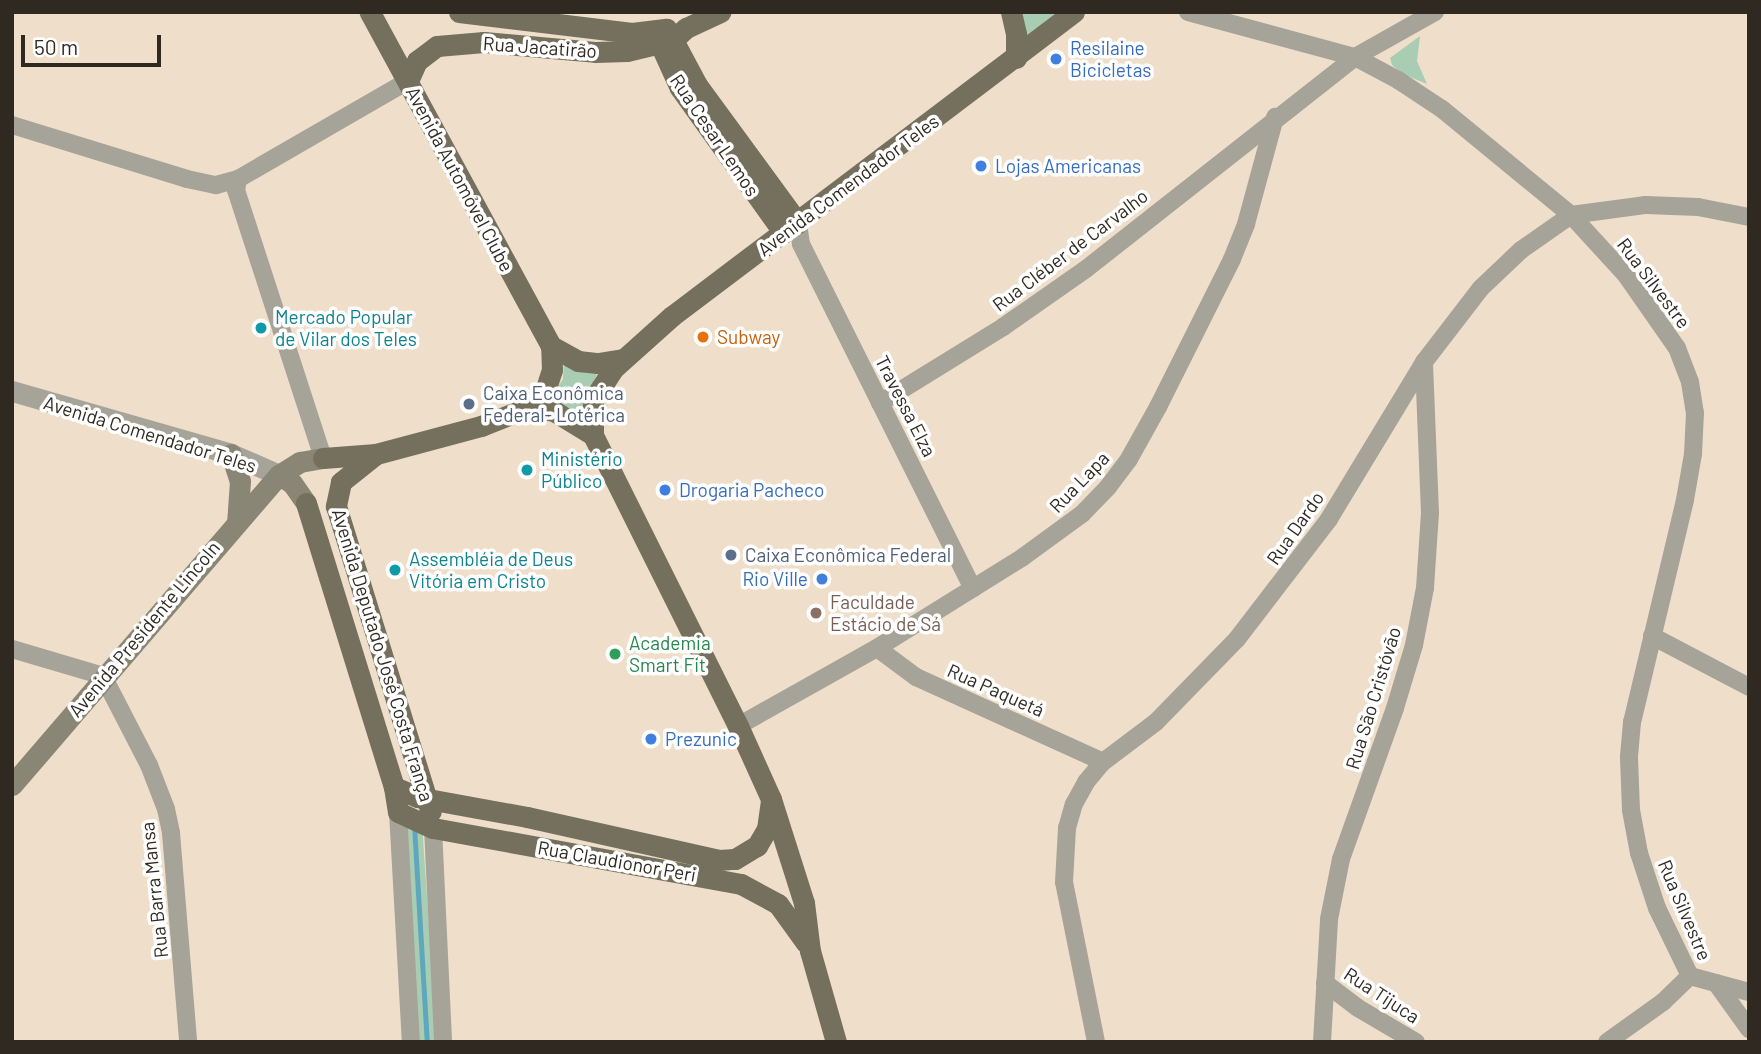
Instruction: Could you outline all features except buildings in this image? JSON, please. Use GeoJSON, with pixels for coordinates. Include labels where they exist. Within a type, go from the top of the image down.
{"type":"FeatureCollection","features":[{"type":"Feature","properties":{"kind":"main road","name":"Avenida Automóvel Clube"},"geometry":{"type":"LineString","coordinates":[[370,12],[551,346]]}},
{"type":"Feature","properties":{"kind":"main road","name":"Rua Jacatirão"},"geometry":{"type":"LineString","coordinates":[[456,12],[668,35]]}},
{"type":"Feature","properties":{"kind":"main road"},"geometry":{"type":"LineString","coordinates":[[456,12],[458,42]]}},
{"type":"Feature","properties":{"kind":"main road","name":"Rua Jacatirão"},"geometry":{"type":"LineString","coordinates":[[408,82],[411,70],[426,51],[458,42],[606,52],[668,35],[721,12]]}},
{"type":"Feature","properties":{"kind":"main road"},"geometry":{"type":"LineString","coordinates":[[1010,12],[1017,34],[1016,58]]}},
{"type":"Feature","properties":{"kind":"main road","name":"Avenida Comendador Teles"},"geometry":{"type":"LineString","coordinates":[[593,435],[593,400],[605,380],[623,359],[672,316],[794,233],[1074,12]]}},
{"type":"Feature","properties":{"kind":"main road","name":"Rua Cesar Lemos"},"geometry":{"type":"LineString","coordinates":[[668,35],[697,85],[794,233]]}},
{"type":"Feature","properties":{"kind":"main road"},"geometry":{"type":"LineString","coordinates":[[529,407],[538,399],[550,380],[551,346],[578,361],[598,363],[623,359]]}},
{"type":"Feature","properties":{"kind":"main road"},"geometry":{"type":"LineString","coordinates":[[529,407],[554,411],[593,435],[738,726],[771,799],[804,903],[810,951],[834,1041]]}},
{"type":"Feature","properties":{"kind":"main road","name":"Avenida Comendador Teles"},"geometry":{"type":"LineString","coordinates":[[279,475],[300,462],[376,454],[452,435],[529,407]]}},
{"type":"Feature","properties":{"kind":"main road"},"geometry":{"type":"LineString","coordinates":[[231,454],[240,481],[237,520]]}},
{"type":"Feature","properties":{"kind":"main road","name":"Avenida Deputado José Costa França"},"geometry":{"type":"LineString","coordinates":[[376,454],[341,482],[336,506],[430,800],[433,828]]}},
{"type":"Feature","properties":{"kind":"main road","name":"Avenida Deputado José Costa França"},"geometry":{"type":"LineString","coordinates":[[279,475],[292,482],[306,503],[394,787],[397,811]]}},
{"type":"Feature","properties":{"kind":"main road","name":"Avenida Presidente Lincoln"},"geometry":{"type":"LineString","coordinates":[[12,785],[237,520],[279,475]]}},
{"type":"Feature","properties":{"kind":"main road","name":"Rua Claudionor Peri"},"geometry":{"type":"LineString","coordinates":[[394,787],[430,800],[527,817],[719,860],[735,859],[757,846],[767,829],[771,799]]}},
{"type":"Feature","properties":{"kind":"main road","name":"Rua Claudionor Peri"},"geometry":{"type":"LineString","coordinates":[[397,811],[433,828],[741,884],[778,904],[810,951]]}},
{"type":"Feature","properties":{"kind":"street","name":"Rua Silvestre"},"geometry":{"type":"LineString","coordinates":[[1188,12],[1355,57],[1398,80],[1442,109],[1571,215],[1626,275],[1677,348],[1690,382],[1695,413],[1693,454],[1685,500],[1632,722],[1631,810],[1639,853],[1657,908],[1690,976]]}},
{"type":"Feature","properties":{"kind":"street","name":"Rua Cléber de Carvalho"},"geometry":{"type":"LineString","coordinates":[[880,403],[1003,327],[1086,269],[1275,117],[1355,57],[1435,12]]}},
{"type":"Feature","properties":{"kind":"street"},"geometry":{"type":"LineString","coordinates":[[12,125],[205,184],[221,184],[238,178],[408,82]]}},
{"type":"Feature","properties":{"kind":"street","name":"Rua Lapa"},"geometry":{"type":"LineString","coordinates":[[738,726],[877,648],[973,589],[1052,538],[1082,514],[1129,459],[1232,259],[1246,224],[1275,117]]}},
{"type":"Feature","properties":{"kind":"street"},"geometry":{"type":"LineString","coordinates":[[238,178],[236,190],[323,458]]}},
{"type":"Feature","properties":{"kind":"street","name":"Rua Dardo"},"geometry":{"type":"LineString","coordinates":[[1096,1042],[1064,883],[1064,855],[1067,828],[1074,804],[1103,762],[1156,722],[1191,688],[1279,588],[1329,519],[1424,362],[1481,288],[1521,250],[1571,215],[1646,205],[1698,207],[1749,217]]}},
{"type":"Feature","properties":{"kind":"street","name":"Travessa Elza"},"geometry":{"type":"LineString","coordinates":[[794,233],[973,589]]}},
{"type":"Feature","properties":{"kind":"street","name":"Rua São Cristóvão"},"geometry":{"type":"LineString","coordinates":[[1322,1042],[1329,919],[1341,859],[1395,708],[1414,645],[1425,588],[1430,513],[1424,362]]}},
{"type":"Feature","properties":{"kind":"street","name":"Avenida Comendador Teles"},"geometry":{"type":"LineString","coordinates":[[12,391],[231,454],[279,475]]}},
{"type":"Feature","properties":{"kind":"street"},"geometry":{"type":"LineString","coordinates":[[1652,636],[1749,687]]}},
{"type":"Feature","properties":{"kind":"street","name":"Rua Paquetá"},"geometry":{"type":"LineString","coordinates":[[877,648],[916,677],[1103,762]]}},
{"type":"Feature","properties":{"kind":"street"},"geometry":{"type":"LineString","coordinates":[[12,649],[103,676]]}},
{"type":"Feature","properties":{"kind":"street","name":"Rua Barra Mansa"},"geometry":{"type":"LineString","coordinates":[[103,676],[149,765],[166,809],[188,1042]]}},
{"type":"Feature","properties":{"kind":"street","name":"Avenida Deputado José Costa França"},"geometry":{"type":"LineString","coordinates":[[397,811],[411,1042]]}},
{"type":"Feature","properties":{"kind":"street","name":"Avenida Deputado José Costa França"},"geometry":{"type":"LineString","coordinates":[[433,828],[443,1042]]}},
{"type":"Feature","properties":{"kind":"street"},"geometry":{"type":"LineString","coordinates":[[1606,1042],[1663,1002],[1690,976],[1749,992]]}},
{"type":"Feature","properties":{"kind":"street","name":"Rua Tijuca"},"geometry":{"type":"LineString","coordinates":[[1325,983],[1357,1009],[1416,1042]]}},
{"type":"Feature","properties":{"kind":"street","name":"Rua Silvestre"},"geometry":{"type":"LineString","coordinates":[[1716,983],[1749,1029]]}},
{"type":"Feature","properties":{"kind":"green space"},"geometry":{"type":"Polygon","coordinates":[[[1017,12],[1062,12],[1024,38],[1017,12]]]}},
{"type":"Feature","properties":{"kind":"green space"},"geometry":{"type":"Polygon","coordinates":[[[1420,36],[1417,61],[1427,84],[1403,74],[1392,65],[1390,58],[1420,36]]]}},
{"type":"Feature","properties":{"kind":"green space"},"geometry":{"type":"Polygon","coordinates":[[[564,360],[600,368],[587,395],[588,419],[567,407],[547,404],[563,379],[564,360]]]}},
{"type":"Feature","properties":{"kind":"green space"},"geometry":{"type":"Polygon","coordinates":[[[422,824],[437,1042],[428,1042],[414,825],[422,824]]]}},
{"type":"Feature","properties":{"kind":"green space"},"geometry":{"type":"Polygon","coordinates":[[[404,826],[412,826],[426,1042],[417,1042],[404,826]]]}},
{"type":"Feature","properties":{"kind":"waterway"},"geometry":{"type":"LineString","coordinates":[[414,826],[427,1042]]}},
{"type":"Feature","properties":{"kind":"place","name":"Resilaine Bicicletas"},"geometry":{"type":"Point","coordinates":[1056,59]}},
{"type":"Feature","properties":{"kind":"place","name":"Lojas Americanas"},"geometry":{"type":"Point","coordinates":[981,166]}},
{"type":"Feature","properties":{"kind":"place","name":"Mercado Popular de Vilar dos Teles"},"geometry":{"type":"Point","coordinates":[261,328]}},
{"type":"Feature","properties":{"kind":"place","name":"Subway"},"geometry":{"type":"Point","coordinates":[703,337]}},
{"type":"Feature","properties":{"kind":"place","name":"Caixa Econômica Federal- Lotérica"},"geometry":{"type":"Point","coordinates":[469,404]}},
{"type":"Feature","properties":{"kind":"place","name":"Ministério Público"},"geometry":{"type":"Point","coordinates":[527,470]}},
{"type":"Feature","properties":{"kind":"place","name":"Drogaria Pacheco"},"geometry":{"type":"Point","coordinates":[665,490]}},
{"type":"Feature","properties":{"kind":"place","name":"Caixa Econômica Federal"},"geometry":{"type":"Point","coordinates":[731,555]}},
{"type":"Feature","properties":{"kind":"place","name":"Assembléia de Deus Vitória em Cristo"},"geometry":{"type":"Point","coordinates":[395,570]}},
{"type":"Feature","properties":{"kind":"place","name":"Rio Ville"},"geometry":{"type":"Point","coordinates":[822,579]}},
{"type":"Feature","properties":{"kind":"place","name":"Faculdade Estácio de Sá"},"geometry":{"type":"Point","coordinates":[816,613]}},
{"type":"Feature","properties":{"kind":"place","name":"Academia Smart Fit"},"geometry":{"type":"Point","coordinates":[615,654]}},
{"type":"Feature","properties":{"kind":"place","name":"Prezunic"},"geometry":{"type":"Point","coordinates":[651,739]}}]}
